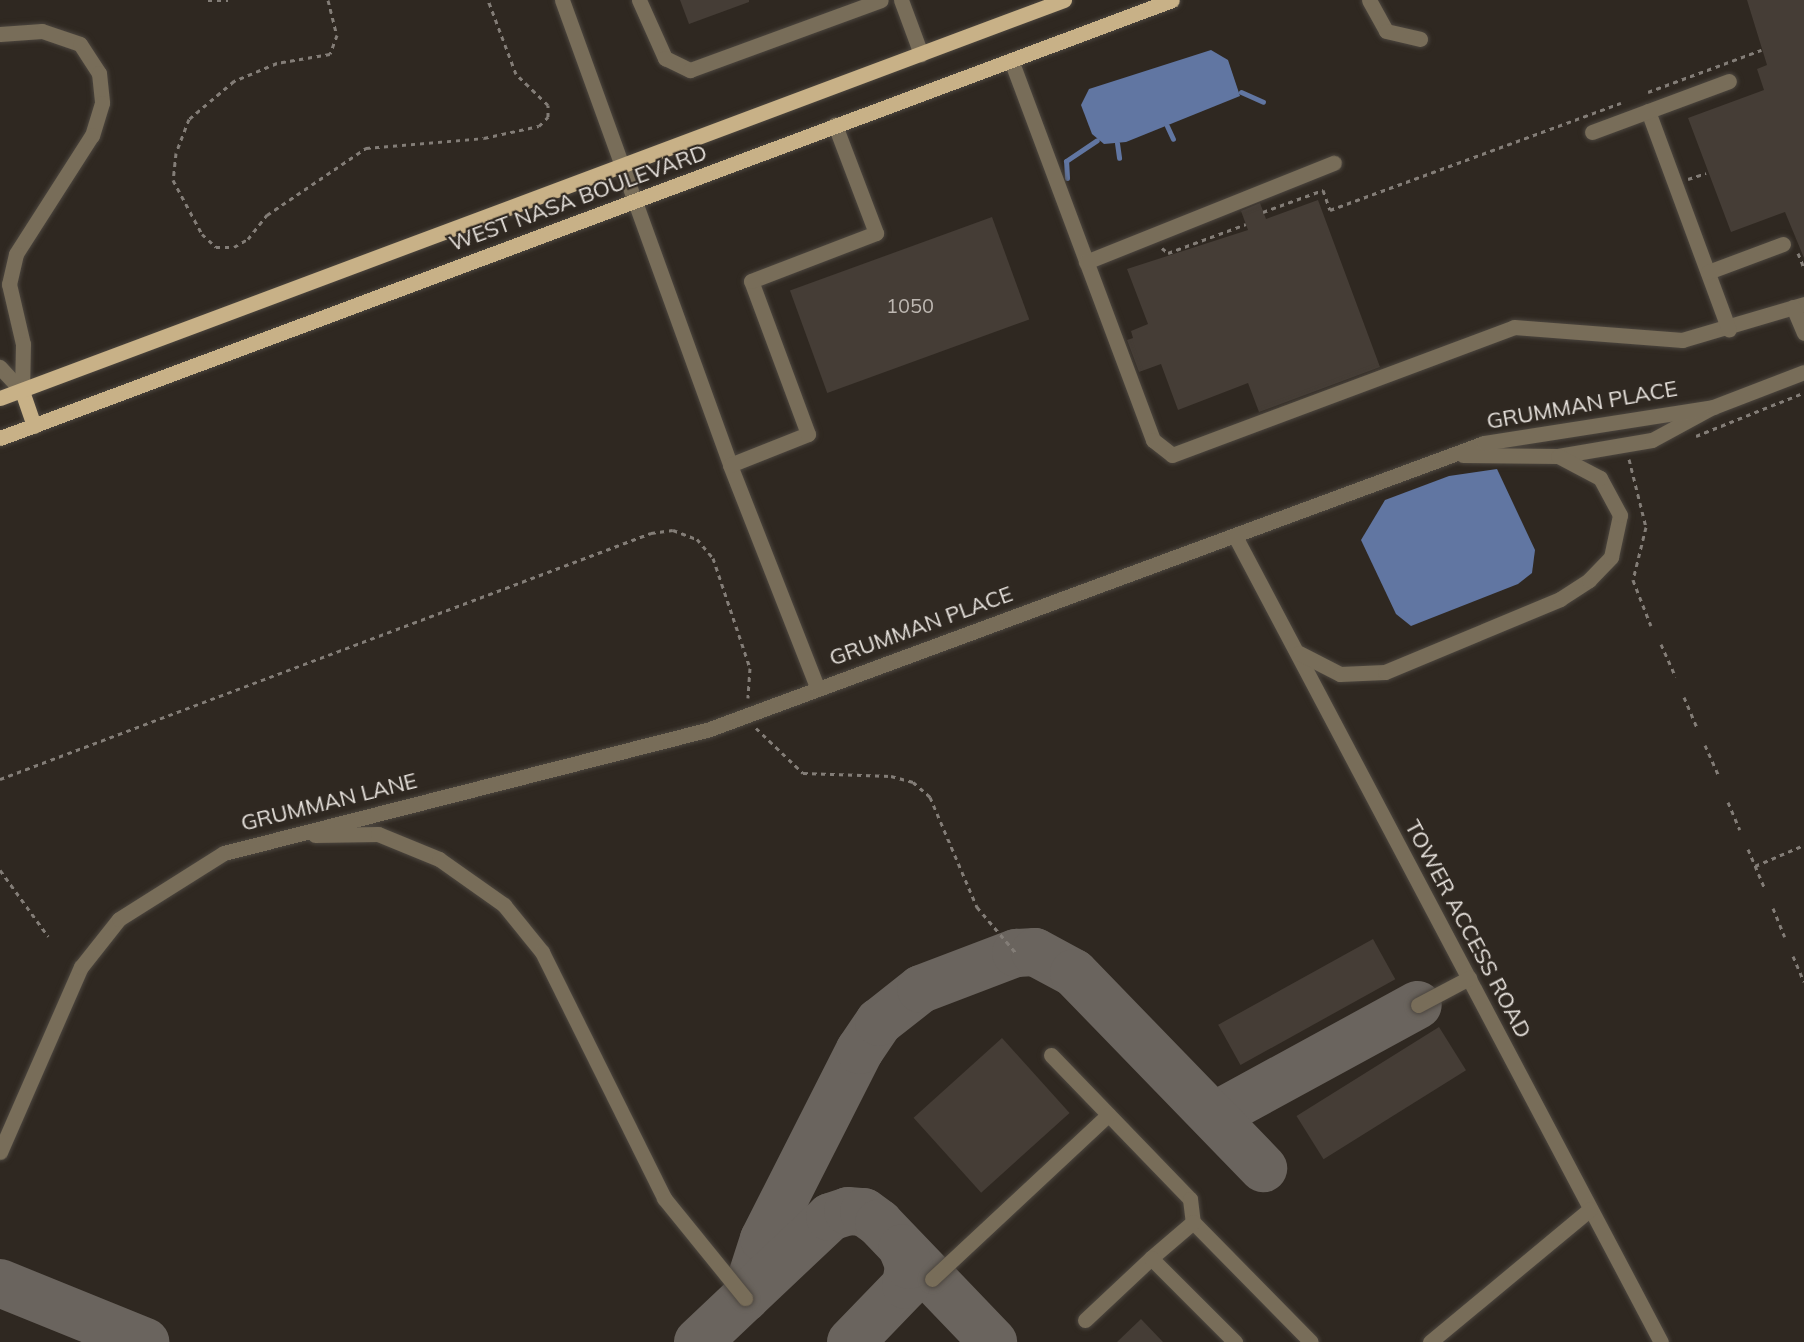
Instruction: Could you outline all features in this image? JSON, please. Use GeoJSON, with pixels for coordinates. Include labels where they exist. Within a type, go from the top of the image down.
{"type":"FeatureCollection","features":[{"type":"Feature","properties":{"kind":"main road","name":"WEST NASA BOULEVARD"},"geometry":{"type":"LineString","coordinates":[[0,399],[1064,0]]}},
{"type":"Feature","properties":{"kind":"main road","name":"WEST NASA BOULEVARD"},"geometry":{"type":"LineString","coordinates":[[0,438],[1172,0]]}},
{"type":"Feature","properties":{"kind":"main road"},"geometry":{"type":"LineString","coordinates":[[21,391],[34,426]]}},
{"type":"Feature","properties":{"kind":"street","name":"GRUMMAN PLACE"},"geometry":{"type":"LineString","coordinates":[[562,0],[730,465],[817,687],[1236,538],[1484,443],[1713,407]]}},
{"type":"Feature","properties":{"kind":"street"},"geometry":{"type":"LineString","coordinates":[[639,0],[665,58],[690,70],[881,0]]}},
{"type":"Feature","properties":{"kind":"street"},"geometry":{"type":"LineString","coordinates":[[901,0],[921,54]]}},
{"type":"Feature","properties":{"kind":"street"},"geometry":{"type":"LineString","coordinates":[[1369,0],[1386,32],[1420,39]]}},
{"type":"Feature","properties":{"kind":"street"},"geometry":{"type":"LineString","coordinates":[[0,34],[42,31],[80,44],[99,73],[102,103],[92,135],[22,238],[5,285],[24,344],[21,391]]}},
{"type":"Feature","properties":{"kind":"street"},"geometry":{"type":"LineString","coordinates":[[1011,60],[1153,440],[1172,455],[1412,369],[1514,327],[1671,341],[1729,330],[1799,306],[1804,333]]}},
{"type":"Feature","properties":{"kind":"street"},"geometry":{"type":"LineString","coordinates":[[1592,132],[1729,81]]}},
{"type":"Feature","properties":{"kind":"street"},"geometry":{"type":"LineString","coordinates":[[1648,111],[1729,330]]}},
{"type":"Feature","properties":{"kind":"street"},"geometry":{"type":"LineString","coordinates":[[730,465],[808,434],[751,281],[876,234],[836,125]]}},
{"type":"Feature","properties":{"kind":"street"},"geometry":{"type":"LineString","coordinates":[[1086,262],[1334,163]]}},
{"type":"Feature","properties":{"kind":"street"},"geometry":{"type":"LineString","coordinates":[[1708,272],[1783,244]]}},
{"type":"Feature","properties":{"kind":"street"},"geometry":{"type":"LineString","coordinates":[[0,367],[21,391]]}},
{"type":"Feature","properties":{"kind":"street","name":"GRUMMAN PLACE"},"geometry":{"type":"LineString","coordinates":[[1460,454],[1558,456],[1628,451],[1671,432],[1713,407],[1804,372]]}},
{"type":"Feature","properties":{"kind":"street"},"geometry":{"type":"LineString","coordinates":[[1297,652],[1340,674],[1378,674],[1560,599],[1589,580],[1611,557],[1620,515],[1600,478],[1558,456]]}},
{"type":"Feature","properties":{"kind":"street","name":"TOWER ACCESS ROAD"},"geometry":{"type":"LineString","coordinates":[[1236,538],[1660,1342]]}},
{"type":"Feature","properties":{"kind":"street","name":"GRUMMAN LANE"},"geometry":{"type":"LineString","coordinates":[[0,1152],[62,1003],[81,967],[119,919],[224,853],[747,717],[817,687]]}},
{"type":"Feature","properties":{"kind":"street"},"geometry":{"type":"LineString","coordinates":[[285,836],[378,834],[439,859],[504,905],[542,952],[664,1198],[745,1298]]}},
{"type":"Feature","properties":{"kind":"street"},"geometry":{"type":"LineString","coordinates":[[1418,1005],[1469,978]]}},
{"type":"Feature","properties":{"kind":"street"},"geometry":{"type":"LineString","coordinates":[[1051,1055],[1190,1200],[1193,1222],[1311,1342]]}},
{"type":"Feature","properties":{"kind":"street"},"geometry":{"type":"LineString","coordinates":[[932,1280],[1108,1115]]}},
{"type":"Feature","properties":{"kind":"street"},"geometry":{"type":"LineString","coordinates":[[1430,1342],[1590,1209]]}},
{"type":"Feature","properties":{"kind":"street"},"geometry":{"type":"LineString","coordinates":[[1085,1320],[1193,1222]]}},
{"type":"Feature","properties":{"kind":"street"},"geometry":{"type":"LineString","coordinates":[[1151,1258],[1235,1342]]}},
{"type":"Feature","properties":{"kind":"path"},"geometry":{"type":"LineString","coordinates":[[208,0],[228,0]]}},
{"type":"Feature","properties":{"kind":"path"},"geometry":{"type":"LineString","coordinates":[[328,0],[336,35],[330,54],[277,63],[234,81],[189,119],[176,153],[173,180],[202,234],[216,247],[234,247],[248,239],[267,215],[366,148],[484,138],[538,126],[548,117],[548,105],[516,74],[488,0]]}},
{"type":"Feature","properties":{"kind":"path"},"geometry":{"type":"LineString","coordinates":[[1642,96],[1761,50]]}},
{"type":"Feature","properties":{"kind":"path"},"geometry":{"type":"LineString","coordinates":[[1263,212],[1323,190],[1330,210],[1618,102],[1632,103]]}},
{"type":"Feature","properties":{"kind":"path"},"geometry":{"type":"LineString","coordinates":[[1686,179],[1706,173]]}},
{"type":"Feature","properties":{"kind":"path"},"geometry":{"type":"LineString","coordinates":[[1159,245],[1168,253],[1246,224]]}},
{"type":"Feature","properties":{"kind":"path"},"geometry":{"type":"LineString","coordinates":[[1798,253],[1804,268]]}},
{"type":"Feature","properties":{"kind":"path"},"geometry":{"type":"LineString","coordinates":[[1692,438],[1803,393]]}},
{"type":"Feature","properties":{"kind":"path"},"geometry":{"type":"LineString","coordinates":[[1628,451],[1639,456]]}},
{"type":"Feature","properties":{"kind":"path"},"geometry":{"type":"LineString","coordinates":[[1628,451],[1646,527],[1633,580],[1651,626]]}},
{"type":"Feature","properties":{"kind":"path"},"geometry":{"type":"LineString","coordinates":[[0,778],[651,533],[673,530],[697,539],[713,558],[750,668],[747,717],[803,773],[891,776],[913,782],[930,797],[977,907],[1016,953]]}},
{"type":"Feature","properties":{"kind":"path"},"geometry":{"type":"LineString","coordinates":[[1661,644],[1676,677]]}},
{"type":"Feature","properties":{"kind":"path"},"geometry":{"type":"LineString","coordinates":[[1684,697],[1697,726]]}},
{"type":"Feature","properties":{"kind":"path"},"geometry":{"type":"LineString","coordinates":[[1705,745],[1719,777]]}},
{"type":"Feature","properties":{"kind":"path"},"geometry":{"type":"LineString","coordinates":[[1728,802],[1740,830]]}},
{"type":"Feature","properties":{"kind":"path"},"geometry":{"type":"LineString","coordinates":[[1755,866],[1804,845]]}},
{"type":"Feature","properties":{"kind":"path"},"geometry":{"type":"LineString","coordinates":[[1748,849],[1765,889]]}},
{"type":"Feature","properties":{"kind":"path"},"geometry":{"type":"LineString","coordinates":[[0,870],[48,936]]}},
{"type":"Feature","properties":{"kind":"path"},"geometry":{"type":"LineString","coordinates":[[1773,908],[1785,937]]}},
{"type":"Feature","properties":{"kind":"path"},"geometry":{"type":"LineString","coordinates":[[1793,956],[1804,982]]}},
{"type":"Feature","properties":{"kind":"water"},"geometry":{"type":"Polygon","coordinates":[[[1211,50],[1228,60],[1240,96],[1126,142],[1104,144],[1092,134],[1081,105],[1089,89],[1211,50]]]}},
{"type":"Feature","properties":{"kind":"water"},"geometry":{"type":"Polygon","coordinates":[[[1497,469],[1535,550],[1532,573],[1518,584],[1411,626],[1396,614],[1361,540],[1385,500],[1449,476],[1497,469]]]}},
{"type":"Feature","properties":{"kind":"building"},"geometry":{"type":"Polygon","coordinates":[[[680,0],[749,0],[749,2],[689,24],[680,0]]]}},
{"type":"Feature","properties":{"kind":"building"},"geometry":{"type":"Polygon","coordinates":[[[1747,0],[1804,0],[1804,258],[1785,212],[1731,232],[1688,118],[1764,90],[1757,69],[1767,65],[1747,0]]]}},
{"type":"Feature","properties":{"kind":"building"},"geometry":{"type":"Polygon","coordinates":[[[1318,200],[1380,367],[1259,412],[1248,383],[1178,410],[1161,364],[1139,372],[1127,340],[1133,338],[1131,331],[1148,324],[1127,269],[1248,230],[1241,211],[1260,203],[1266,219],[1318,200]]]}},
{"type":"Feature","properties":{"kind":"building"},"geometry":{"type":"Polygon","coordinates":[[[992,217],[1029,319],[827,393],[790,291],[992,217]]]}},
{"type":"Feature","properties":{"kind":"building"},"geometry":{"type":"Polygon","coordinates":[[[1373,939],[1395,979],[1240,1065],[1218,1025],[1373,939]]]}},
{"type":"Feature","properties":{"kind":"building"},"geometry":{"type":"Polygon","coordinates":[[[1439,1027],[1466,1070],[1324,1159],[1297,1116],[1439,1027]]]}},
{"type":"Feature","properties":{"kind":"building"},"geometry":{"type":"Polygon","coordinates":[[[1002,1038],[1070,1113],[981,1193],[914,1118],[1002,1038]]]}},
{"type":"Feature","properties":{"kind":"building"},"geometry":{"type":"Polygon","coordinates":[[[1141,1319],[1163,1342],[1117,1342],[1141,1319]]]}},
{"type":"Feature","properties":{"kind":"waterway"},"geometry":{"type":"LineString","coordinates":[[1241,92],[1263,102]]}},
{"type":"Feature","properties":{"kind":"waterway"},"geometry":{"type":"LineString","coordinates":[[1167,126],[1173,139]]}},
{"type":"Feature","properties":{"kind":"waterway"},"geometry":{"type":"LineString","coordinates":[[1067,178],[1066,161],[1097,140]]}},
{"type":"Feature","properties":{"kind":"waterway"},"geometry":{"type":"LineString","coordinates":[[1117,143],[1119,158]]}},
{"type":"Feature","properties":{"kind":"taxiway"},"geometry":{"type":"LineString","coordinates":[[745,1298],[764,1239],[860,1050],[879,1022],[921,989],[1016,953],[1035,952],[1074,973],[1263,1168]]}},
{"type":"Feature","properties":{"kind":"taxiway"},"geometry":{"type":"LineString","coordinates":[[1214,1116],[1418,1005]]}},
{"type":"Feature","properties":{"kind":"taxiway"},"geometry":{"type":"LineString","coordinates":[[698,1342],[830,1217],[848,1211],[864,1212],[879,1223],[993,1342]]}},
{"type":"Feature","properties":{"kind":"taxiway"},"geometry":{"type":"LineString","coordinates":[[851,1342],[906,1285],[909,1265],[902,1248]]}},
{"type":"Feature","properties":{"kind":"taxiway"},"geometry":{"type":"LineString","coordinates":[[0,1283],[145,1342]]}}]}
